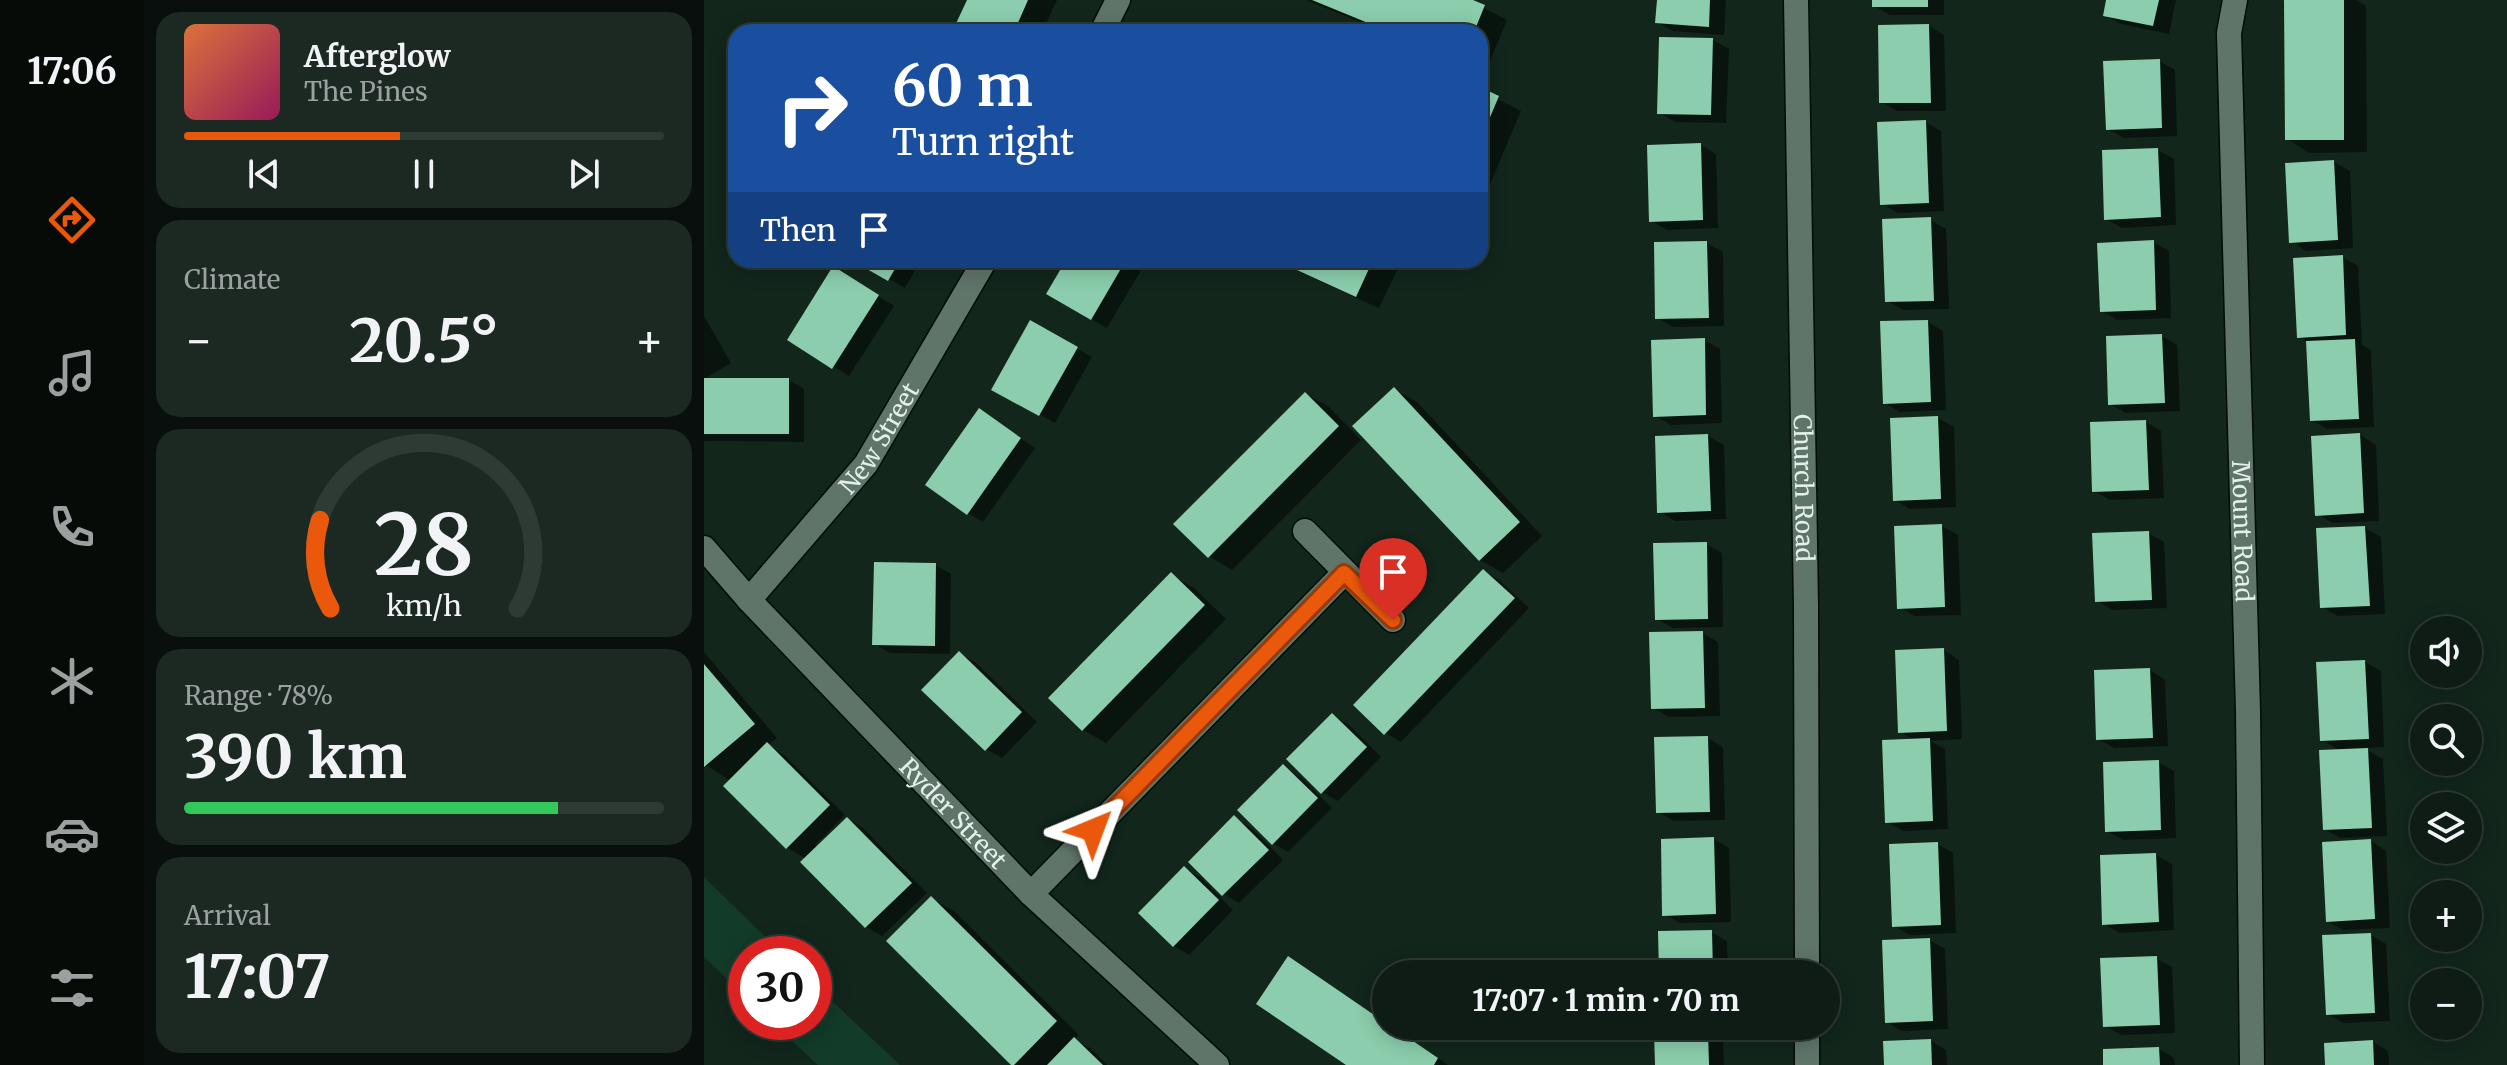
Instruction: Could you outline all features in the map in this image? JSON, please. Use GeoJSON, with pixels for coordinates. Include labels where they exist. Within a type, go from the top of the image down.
{"type":"FeatureCollection","features":[{"type":"Feature","properties":{"kind":"street"},"geometry":{"type":"LineString","coordinates":[[1111,24],[1118,0]]}},
{"type":"Feature","properties":{"kind":"street","name":"Church Road"},"geometry":{"type":"LineString","coordinates":[[1796,0],[1806,606],[1807,960]]}},
{"type":"Feature","properties":{"kind":"street","name":"Mount Road"},"geometry":{"type":"LineString","coordinates":[[2235,0],[2229,33],[2248,711],[2252,1065]]}},
{"type":"Feature","properties":{"kind":"street","name":"New Street"},"geometry":{"type":"LineString","coordinates":[[749,600],[866,464],[980,268]]}},
{"type":"Feature","properties":{"kind":"street"},"geometry":{"type":"LineString","coordinates":[[1305,531],[1393,620]]}},
{"type":"Feature","properties":{"kind":"street","name":"Ryder Street"},"geometry":{"type":"LineString","coordinates":[[704,548],[749,600],[1031,894],[1217,1065]]}},
{"type":"Feature","properties":{"kind":"street"},"geometry":{"type":"LineString","coordinates":[[1031,894],[1344,573]]}},
{"type":"Feature","properties":{"kind":"street"},"geometry":{"type":"LineString","coordinates":[[1807,1040],[1807,1065]]}},
{"type":"Feature","properties":{"kind":"green space"},"geometry":{"type":"Polygon","coordinates":[[[704,877],[765,936],[728,936],[728,980],[704,957],[704,877]]]}},
{"type":"Feature","properties":{"kind":"green space"},"geometry":{"type":"Polygon","coordinates":[[[832,1001],[900,1065],[818,1065],[791,1040],[832,1040],[832,1001]]]}},
{"type":"Feature","properties":{"kind":"building"},"geometry":{"type":"Polygon","coordinates":[[[967,0],[1028,0],[1018,24],[956,24],[967,0]]]}},
{"type":"Feature","properties":{"kind":"building"},"geometry":{"type":"Polygon","coordinates":[[[1312,0],[1473,0],[1485,5],[1477,24],[1370,24],[1312,0]]]}},
{"type":"Feature","properties":{"kind":"building"},"geometry":{"type":"Polygon","coordinates":[[[1657,0],[1710,0],[1709,27],[1655,23],[1657,0]]]}},
{"type":"Feature","properties":{"kind":"building"},"geometry":{"type":"Polygon","coordinates":[[[1872,0],[1928,0],[1928,7],[1872,7],[1872,0]]]}},
{"type":"Feature","properties":{"kind":"building"},"geometry":{"type":"Polygon","coordinates":[[[2106,0],[2159,0],[2153,26],[2103,16],[2106,0]]]}},
{"type":"Feature","properties":{"kind":"building"},"geometry":{"type":"Polygon","coordinates":[[[2284,0],[2344,0],[2344,140],[2285,140],[2284,0]]]}},
{"type":"Feature","properties":{"kind":"building"},"geometry":{"type":"Polygon","coordinates":[[[1929,24],[1931,103],[1879,103],[1878,25],[1929,24]]]}},
{"type":"Feature","properties":{"kind":"building"},"geometry":{"type":"Polygon","coordinates":[[[1659,37],[1713,38],[1711,115],[1657,114],[1659,37]]]}},
{"type":"Feature","properties":{"kind":"building"},"geometry":{"type":"Polygon","coordinates":[[[2160,59],[2162,128],[2106,130],[2103,61],[2160,59]]]}},
{"type":"Feature","properties":{"kind":"building"},"geometry":{"type":"Polygon","coordinates":[[[1488,91],[1499,96],[1488,122],[1488,91]]]}},
{"type":"Feature","properties":{"kind":"building"},"geometry":{"type":"Polygon","coordinates":[[[1926,120],[1929,203],[1880,205],[1877,122],[1926,120]]]}},
{"type":"Feature","properties":{"kind":"building"},"geometry":{"type":"Polygon","coordinates":[[[1701,143],[1703,220],[1649,222],[1647,145],[1701,143]]]}},
{"type":"Feature","properties":{"kind":"building"},"geometry":{"type":"Polygon","coordinates":[[[2158,148],[2161,217],[2104,220],[2102,150],[2158,148]]]}},
{"type":"Feature","properties":{"kind":"building"},"geometry":{"type":"Polygon","coordinates":[[[2334,160],[2338,240],[2289,243],[2285,163],[2334,160]]]}},
{"type":"Feature","properties":{"kind":"building"},"geometry":{"type":"Polygon","coordinates":[[[1931,217],[1934,301],[1885,302],[1882,219],[1931,217]]]}},
{"type":"Feature","properties":{"kind":"building"},"geometry":{"type":"Polygon","coordinates":[[[2154,240],[2156,310],[2100,312],[2097,243],[2154,240]]]}},
{"type":"Feature","properties":{"kind":"building"},"geometry":{"type":"Polygon","coordinates":[[[1707,241],[1709,318],[1655,319],[1654,242],[1707,241]]]}},
{"type":"Feature","properties":{"kind":"building"},"geometry":{"type":"Polygon","coordinates":[[[2343,255],[2346,335],[2297,338],[2293,258],[2343,255]]]}},
{"type":"Feature","properties":{"kind":"building"},"geometry":{"type":"Polygon","coordinates":[[[832,268],[879,295],[832,369],[787,340],[832,268]]]}},
{"type":"Feature","properties":{"kind":"building"},"geometry":{"type":"Polygon","coordinates":[[[865,268],[895,268],[888,281],[865,268]]]}},
{"type":"Feature","properties":{"kind":"building"},"geometry":{"type":"Polygon","coordinates":[[[1061,268],[1121,268],[1091,320],[1046,294],[1061,268]]]}},
{"type":"Feature","properties":{"kind":"building"},"geometry":{"type":"Polygon","coordinates":[[[1293,268],[1369,268],[1356,297],[1293,268]]]}},
{"type":"Feature","properties":{"kind":"building"},"geometry":{"type":"Polygon","coordinates":[[[1030,320],[1078,347],[1039,416],[991,390],[1030,320]]]}},
{"type":"Feature","properties":{"kind":"building"},"geometry":{"type":"Polygon","coordinates":[[[1928,320],[1931,402],[1883,404],[1880,321],[1928,320]]]}},
{"type":"Feature","properties":{"kind":"building"},"geometry":{"type":"Polygon","coordinates":[[[2162,334],[2165,403],[2108,405],[2106,336],[2162,334]]]}},
{"type":"Feature","properties":{"kind":"building"},"geometry":{"type":"Polygon","coordinates":[[[1705,338],[1706,415],[1653,417],[1651,340],[1705,338]]]}},
{"type":"Feature","properties":{"kind":"building"},"geometry":{"type":"Polygon","coordinates":[[[2355,339],[2359,419],[2310,421],[2306,341],[2355,339]]]}},
{"type":"Feature","properties":{"kind":"building"},"geometry":{"type":"Polygon","coordinates":[[[704,378],[789,378],[789,434],[704,434],[704,378]]]}},
{"type":"Feature","properties":{"kind":"building"},"geometry":{"type":"Polygon","coordinates":[[[1394,387],[1520,522],[1479,561],[1352,426],[1394,387]]]}},
{"type":"Feature","properties":{"kind":"building"},"geometry":{"type":"Polygon","coordinates":[[[1305,392],[1339,426],[1208,558],[1173,524],[1305,392]]]}},
{"type":"Feature","properties":{"kind":"building"},"geometry":{"type":"Polygon","coordinates":[[[979,408],[1021,438],[967,515],[925,485],[979,408]]]}},
{"type":"Feature","properties":{"kind":"building"},"geometry":{"type":"Polygon","coordinates":[[[1938,416],[1941,499],[1893,501],[1890,418],[1938,416]]]}},
{"type":"Feature","properties":{"kind":"building"},"geometry":{"type":"Polygon","coordinates":[[[2146,420],[2149,490],[2092,492],[2090,422],[2146,420]]]}},
{"type":"Feature","properties":{"kind":"building"},"geometry":{"type":"Polygon","coordinates":[[[2360,433],[2364,513],[2315,516],[2311,436],[2360,433]]]}},
{"type":"Feature","properties":{"kind":"building"},"geometry":{"type":"Polygon","coordinates":[[[1708,434],[1711,511],[1657,513],[1655,436],[1708,434]]]}},
{"type":"Feature","properties":{"kind":"building"},"geometry":{"type":"Polygon","coordinates":[[[1942,524],[1945,607],[1897,609],[1894,526],[1942,524]]]}},
{"type":"Feature","properties":{"kind":"building"},"geometry":{"type":"Polygon","coordinates":[[[2365,526],[2370,606],[2320,608],[2316,528],[2365,526]]]}},
{"type":"Feature","properties":{"kind":"building"},"geometry":{"type":"Polygon","coordinates":[[[2149,531],[2152,600],[2095,602],[2092,533],[2149,531]]]}},
{"type":"Feature","properties":{"kind":"building"},"geometry":{"type":"Polygon","coordinates":[[[1707,542],[1708,619],[1655,620],[1653,543],[1707,542]]]}},
{"type":"Feature","properties":{"kind":"building"},"geometry":{"type":"Polygon","coordinates":[[[874,562],[936,563],[935,646],[872,645],[874,562]]]}},
{"type":"Feature","properties":{"kind":"building"},"geometry":{"type":"Polygon","coordinates":[[[1483,569],[1515,598],[1384,735],[1353,705],[1483,569]]]}},
{"type":"Feature","properties":{"kind":"building"},"geometry":{"type":"Polygon","coordinates":[[[1171,572],[1205,605],[1082,731],[1048,698],[1171,572]]]}},
{"type":"Feature","properties":{"kind":"building"},"geometry":{"type":"Polygon","coordinates":[[[1703,631],[1705,708],[1651,709],[1649,632],[1703,631]]]}},
{"type":"Feature","properties":{"kind":"building"},"geometry":{"type":"Polygon","coordinates":[[[1944,648],[1947,731],[1898,733],[1895,650],[1944,648]]]}},
{"type":"Feature","properties":{"kind":"building"},"geometry":{"type":"Polygon","coordinates":[[[959,651],[1022,712],[985,751],[921,690],[959,651]]]}},
{"type":"Feature","properties":{"kind":"building"},"geometry":{"type":"Polygon","coordinates":[[[2365,660],[2369,739],[2320,741],[2316,662],[2365,660]]]}},
{"type":"Feature","properties":{"kind":"building"},"geometry":{"type":"Polygon","coordinates":[[[704,664],[755,724],[704,767],[704,664]]]}},
{"type":"Feature","properties":{"kind":"building"},"geometry":{"type":"Polygon","coordinates":[[[2150,668],[2153,738],[2096,740],[2094,670],[2150,668]]]}},
{"type":"Feature","properties":{"kind":"building"},"geometry":{"type":"Polygon","coordinates":[[[1332,713],[1367,747],[1321,794],[1286,759],[1332,713]]]}},
{"type":"Feature","properties":{"kind":"building"},"geometry":{"type":"Polygon","coordinates":[[[1708,736],[1710,812],[1656,813],[1654,737],[1708,736]]]}},
{"type":"Feature","properties":{"kind":"building"},"geometry":{"type":"Polygon","coordinates":[[[1930,738],[1933,821],[1885,823],[1882,740],[1930,738]]]}},
{"type":"Feature","properties":{"kind":"building"},"geometry":{"type":"Polygon","coordinates":[[[767,742],[830,805],[786,849],[723,786],[767,742]]]}},
{"type":"Feature","properties":{"kind":"building"},"geometry":{"type":"Polygon","coordinates":[[[2368,748],[2372,828],[2323,830],[2319,750],[2368,748]]]}},
{"type":"Feature","properties":{"kind":"building"},"geometry":{"type":"Polygon","coordinates":[[[2159,760],[2161,830],[2105,832],[2103,762],[2159,760]]]}},
{"type":"Feature","properties":{"kind":"building"},"geometry":{"type":"Polygon","coordinates":[[[1283,764],[1318,798],[1272,845],[1237,810],[1283,764]]]}},
{"type":"Feature","properties":{"kind":"building"},"geometry":{"type":"Polygon","coordinates":[[[1234,815],[1269,850],[1222,896],[1188,862],[1234,815]]]}},
{"type":"Feature","properties":{"kind":"building"},"geometry":{"type":"Polygon","coordinates":[[[847,817],[912,883],[865,928],[800,862],[847,817]]]}},
{"type":"Feature","properties":{"kind":"building"},"geometry":{"type":"Polygon","coordinates":[[[1714,837],[1716,914],[1662,916],[1661,839],[1714,837]]]}},
{"type":"Feature","properties":{"kind":"building"},"geometry":{"type":"Polygon","coordinates":[[[2371,839],[2375,919],[2326,922],[2322,842],[2371,839]]]}},
{"type":"Feature","properties":{"kind":"building"},"geometry":{"type":"Polygon","coordinates":[[[1938,842],[1941,925],[1892,927],[1889,844],[1938,842]]]}},
{"type":"Feature","properties":{"kind":"building"},"geometry":{"type":"Polygon","coordinates":[[[2156,853],[2159,922],[2102,925],[2100,855],[2156,853]]]}},
{"type":"Feature","properties":{"kind":"building"},"geometry":{"type":"Polygon","coordinates":[[[1184,866],[1219,900],[1173,947],[1138,913],[1184,866]]]}},
{"type":"Feature","properties":{"kind":"building"},"geometry":{"type":"Polygon","coordinates":[[[931,896],[1057,1021],[1014,1065],[886,941],[931,896]]]}},
{"type":"Feature","properties":{"kind":"building"},"geometry":{"type":"Polygon","coordinates":[[[1712,930],[1713,960],[1659,960],[1658,931],[1712,930]]]}},
{"type":"Feature","properties":{"kind":"building"},"geometry":{"type":"Polygon","coordinates":[[[2371,933],[2375,1013],[2326,1015],[2322,935],[2371,933]]]}},
{"type":"Feature","properties":{"kind":"building"},"geometry":{"type":"Polygon","coordinates":[[[1930,938],[1933,1021],[1885,1023],[1882,940],[1930,938]]]}},
{"type":"Feature","properties":{"kind":"building"},"geometry":{"type":"Polygon","coordinates":[[[1288,956],[1372,1013],[1372,1040],[1412,1040],[1438,1058],[1434,1065],[1346,1065],[1256,1004],[1288,956]]]}},
{"type":"Feature","properties":{"kind":"building"},"geometry":{"type":"Polygon","coordinates":[[[2157,956],[2160,1025],[2103,1027],[2100,958],[2157,956]]]}},
{"type":"Feature","properties":{"kind":"building"},"geometry":{"type":"Polygon","coordinates":[[[1074,1037],[1103,1065],[1047,1065],[1074,1037]]]}},
{"type":"Feature","properties":{"kind":"building"},"geometry":{"type":"Polygon","coordinates":[[[1931,1039],[1932,1065],[1884,1065],[1883,1041],[1931,1039]]]}},
{"type":"Feature","properties":{"kind":"building"},"geometry":{"type":"Polygon","coordinates":[[[1654,1040],[1708,1040],[1709,1065],[1655,1065],[1654,1040]]]}},
{"type":"Feature","properties":{"kind":"building"},"geometry":{"type":"Polygon","coordinates":[[[2373,1040],[2374,1065],[2325,1065],[2324,1043],[2373,1040]]]}},
{"type":"Feature","properties":{"kind":"building"},"geometry":{"type":"Polygon","coordinates":[[[2159,1047],[2160,1065],[2103,1065],[2103,1049],[2159,1047]]]}},
{"type":"Feature","properties":{"kind":"route"},"geometry":{"type":"LineString","coordinates":[[1093,830],[1344,573],[1393,620]]}}]}
